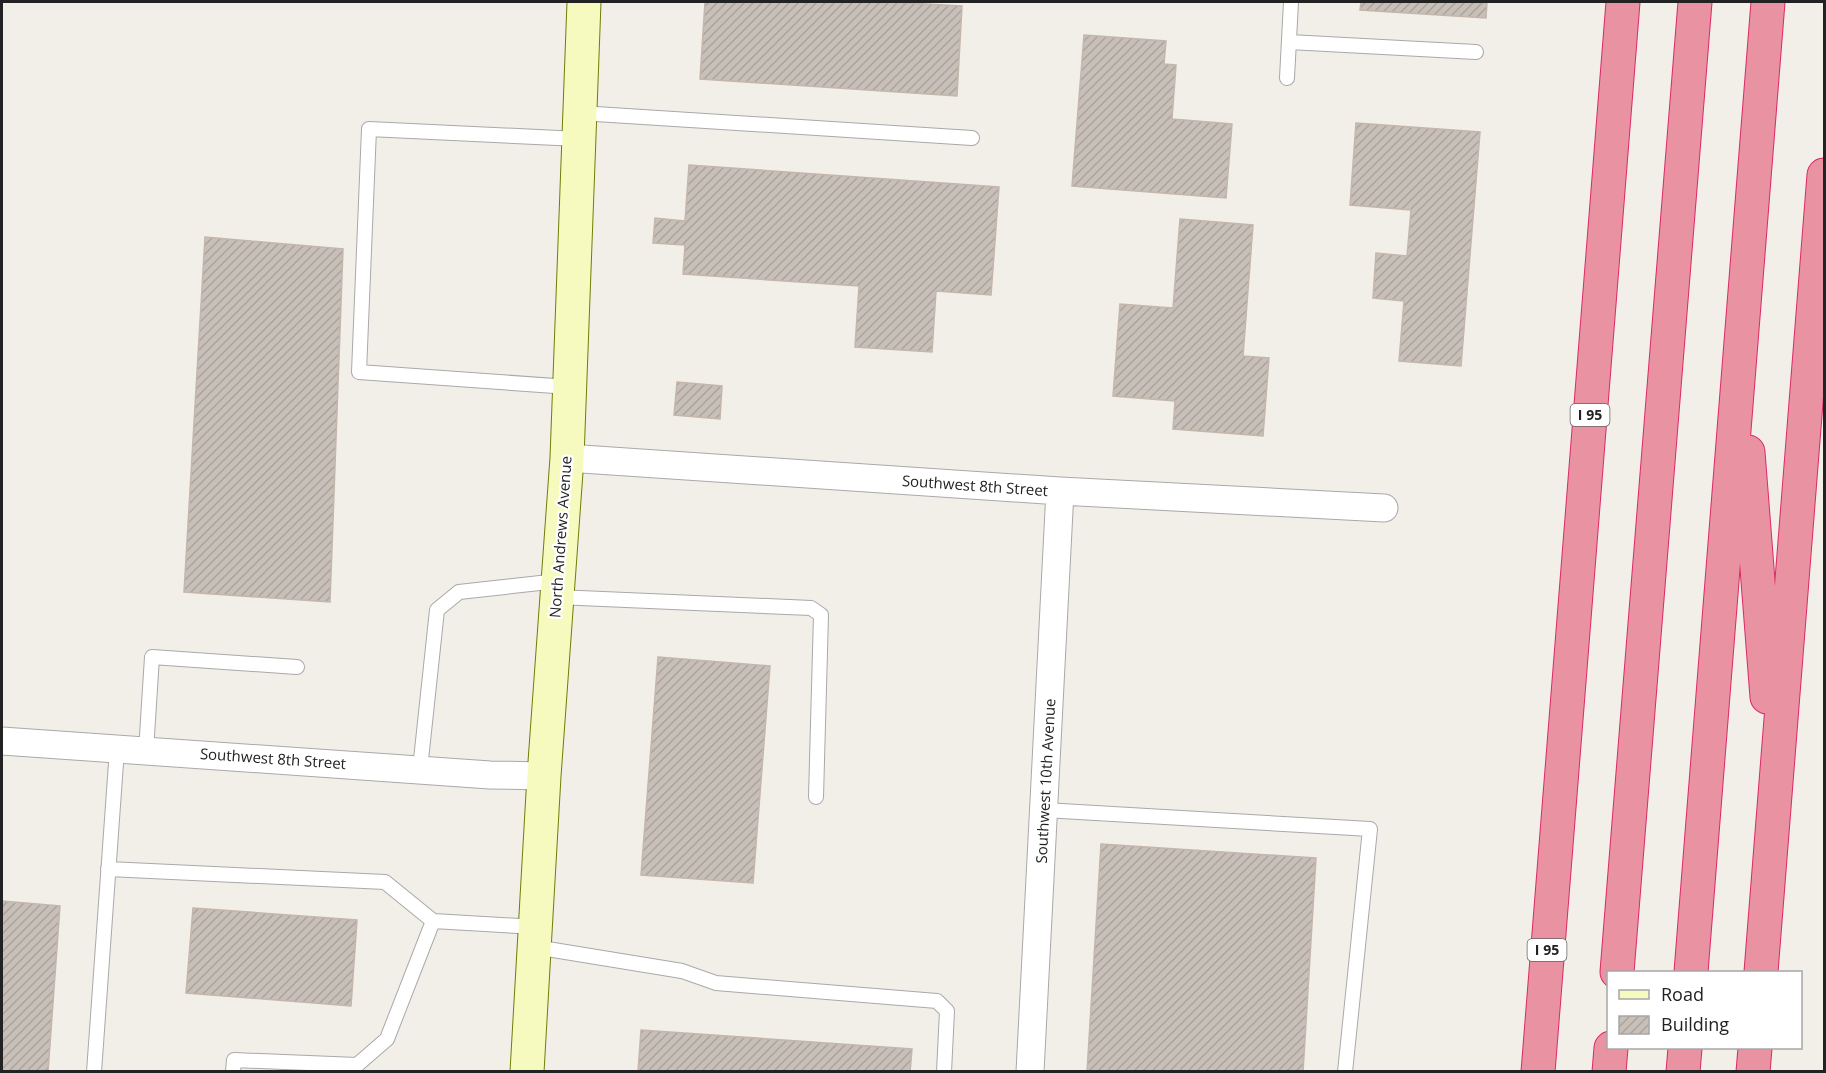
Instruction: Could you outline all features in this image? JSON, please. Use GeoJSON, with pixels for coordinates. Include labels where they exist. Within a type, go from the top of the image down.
{"type":"FeatureCollection","features":[{"type":"Feature","properties":{"kind":"highway","name":"I 95"},"geometry":{"type":"LineString","coordinates":[[1538,1071],[1623,2]]}},
{"type":"Feature","properties":{"kind":"highway"},"geometry":{"type":"LineString","coordinates":[[1617,971],[1695,2]]}},
{"type":"Feature","properties":{"kind":"highway"},"geometry":{"type":"LineString","coordinates":[[1691,971],[1768,2]]}},
{"type":"Feature","properties":{"kind":"highway"},"geometry":{"type":"LineString","coordinates":[[1761,971],[1824,175]]}},
{"type":"Feature","properties":{"kind":"highway"},"geometry":{"type":"LineString","coordinates":[[1740,349],[1775,800]]}},
{"type":"Feature","properties":{"kind":"highway"},"geometry":{"type":"LineString","coordinates":[[1609,1071],[1611,1049]]}},
{"type":"Feature","properties":{"kind":"highway"},"geometry":{"type":"LineString","coordinates":[[1683,1071],[1685,1049]]}},
{"type":"Feature","properties":{"kind":"highway"},"geometry":{"type":"LineString","coordinates":[[1753,1071],[1755,1049]]}},
{"type":"Feature","properties":{"kind":"main road","name":"North Andrews Avenue"},"geometry":{"type":"LineString","coordinates":[[528,1071],[544,776],[567,458],[584,2]]}},
{"type":"Feature","properties":{"kind":"street","name":"Southwest 8th Street"},"geometry":{"type":"LineString","coordinates":[[567,458],[1060,491],[1384,508]]}},
{"type":"Feature","properties":{"kind":"street","name":"Southwest 10th Avenue"},"geometry":{"type":"LineString","coordinates":[[1030,1071],[1060,491]]}},
{"type":"Feature","properties":{"kind":"street","name":"Southwest 8th Street"},"geometry":{"type":"LineString","coordinates":[[2,741],[490,775],[544,776]]}},
{"type":"Feature","properties":{"kind":"lane"},"geometry":{"type":"LineString","coordinates":[[1287,78],[1292,2]]}},
{"type":"Feature","properties":{"kind":"lane"},"geometry":{"type":"LineString","coordinates":[[1289,42],[1476,52]]}},
{"type":"Feature","properties":{"kind":"lane"},"geometry":{"type":"LineString","coordinates":[[569,387],[359,372],[369,129],[580,126],[972,138]]}},
{"type":"Feature","properties":{"kind":"lane"},"geometry":{"type":"LineString","coordinates":[[420,769],[437,610],[459,592],[557,589],[811,608],[821,615],[816,797]]}},
{"type":"Feature","properties":{"kind":"lane"},"geometry":{"type":"LineString","coordinates":[[146,751],[152,657],[297,666]]}},
{"type":"Feature","properties":{"kind":"lane"},"geometry":{"type":"LineString","coordinates":[[94,1071],[117,749]]}},
{"type":"Feature","properties":{"kind":"lane"},"geometry":{"type":"LineString","coordinates":[[1044,810],[1370,829],[1345,1071]]}},
{"type":"Feature","properties":{"kind":"lane"},"geometry":{"type":"LineString","coordinates":[[108,869],[385,882],[433,921],[535,937],[682,971],[716,983],[937,1001],[947,1011],[944,1071]]}},
{"type":"Feature","properties":{"kind":"lane"},"geometry":{"type":"LineString","coordinates":[[233,1071],[234,1060],[357,1068],[387,1039],[433,921]]}},
{"type":"Feature","properties":{"kind":"building"},"geometry":{"type":"Polygon","coordinates":[[[705,2],[890,2],[962,6],[957,96],[700,79],[705,2]]]}},
{"type":"Feature","properties":{"kind":"building"},"geometry":{"type":"Polygon","coordinates":[[[1361,2],[1487,2],[1486,18],[1360,10],[1361,2]]]}},
{"type":"Feature","properties":{"kind":"building"},"geometry":{"type":"Polygon","coordinates":[[[1084,35],[1166,41],[1164,64],[1176,65],[1172,119],[1232,124],[1226,198],[1072,186],[1084,35]]]}},
{"type":"Feature","properties":{"kind":"building"},"geometry":{"type":"Polygon","coordinates":[[[1356,123],[1480,132],[1461,366],[1399,361],[1404,301],[1373,298],[1376,253],[1407,256],[1411,210],[1350,205],[1356,123]]]}},
{"type":"Feature","properties":{"kind":"building"},"geometry":{"type":"Polygon","coordinates":[[[689,165],[999,187],[991,295],[936,291],[932,352],[855,347],[859,286],[683,274],[685,245],[653,243],[655,218],[685,221],[689,165]]]}},
{"type":"Feature","properties":{"kind":"building"},"geometry":{"type":"Polygon","coordinates":[[[1180,219],[1253,225],[1243,356],[1269,358],[1263,436],[1173,429],[1175,401],[1113,396],[1120,304],[1173,308],[1180,219]]]}},
{"type":"Feature","properties":{"kind":"building"},"geometry":{"type":"Polygon","coordinates":[[[205,237],[343,249],[330,602],[184,592],[205,237]]]}},
{"type":"Feature","properties":{"kind":"building"},"geometry":{"type":"Polygon","coordinates":[[[677,382],[722,386],[720,419],[674,415],[677,382]]]}},
{"type":"Feature","properties":{"kind":"building"},"geometry":{"type":"Polygon","coordinates":[[[658,657],[770,666],[753,883],[641,875],[658,657]]]}},
{"type":"Feature","properties":{"kind":"building"},"geometry":{"type":"Polygon","coordinates":[[[1101,844],[1316,858],[1303,1072],[1087,1072],[1101,844]]]}},
{"type":"Feature","properties":{"kind":"building"},"geometry":{"type":"Polygon","coordinates":[[[2,901],[60,906],[48,1072],[2,1072],[2,901]]]}},
{"type":"Feature","properties":{"kind":"building"},"geometry":{"type":"Polygon","coordinates":[[[193,908],[357,920],[351,1006],[186,993],[193,908]]]}},
{"type":"Feature","properties":{"kind":"building"},"geometry":{"type":"Polygon","coordinates":[[[641,1030],[912,1049],[910,1072],[638,1072],[641,1030]]]}}]}
